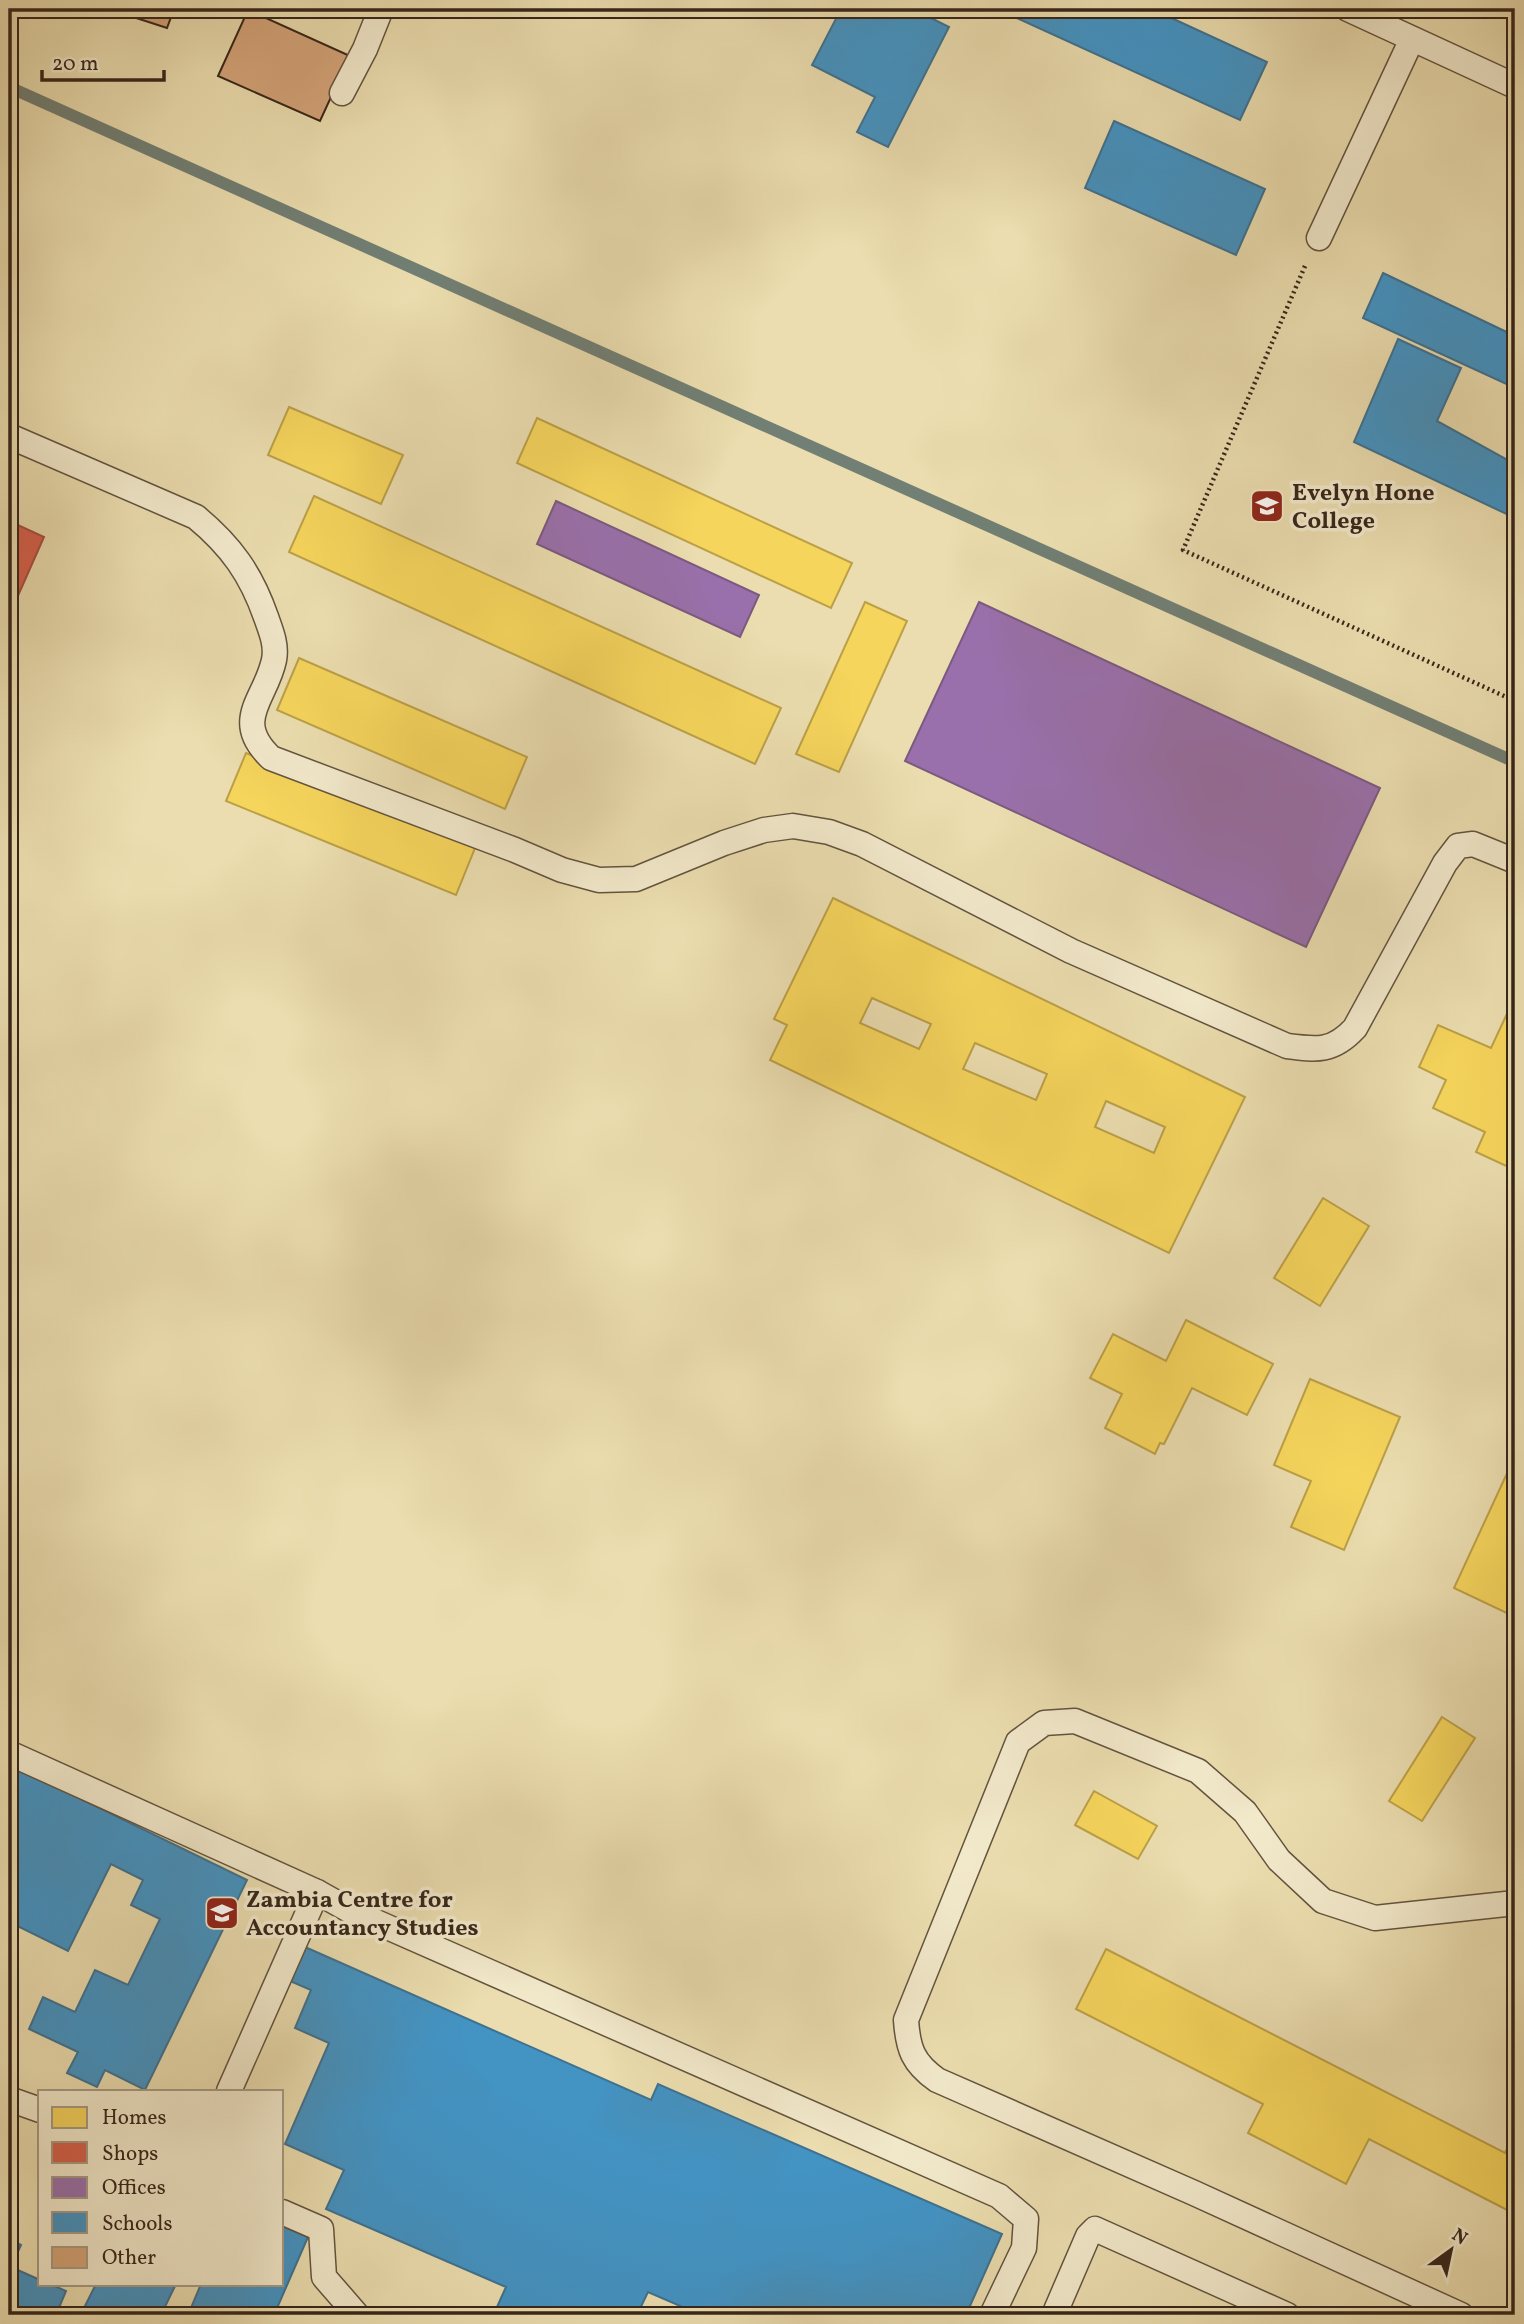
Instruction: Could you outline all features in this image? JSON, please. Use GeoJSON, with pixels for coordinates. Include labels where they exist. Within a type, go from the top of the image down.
{"type":"FeatureCollection","features":[{"type":"Feature","properties":{"kind":"lane"},"geometry":{"type":"LineString","coordinates":[[342,93],[365,49],[381,9]]}},
{"type":"Feature","properties":{"kind":"lane"},"geometry":{"type":"LineString","coordinates":[[1348,9],[1515,86]]}},
{"type":"Feature","properties":{"kind":"lane"},"geometry":{"type":"LineString","coordinates":[[1319,237],[1412,39]]}},
{"type":"Feature","properties":{"kind":"lane"},"geometry":{"type":"LineString","coordinates":[[9,436],[196,517],[233,552],[256,588],[274,640],[274,660],[254,709],[253,721],[254,736],[271,758],[562,870],[598,880],[636,879],[724,843],[764,830],[793,826],[829,832],[862,844],[1084,956],[1287,1045],[1320,1049],[1345,1039],[1355,1028],[1445,863],[1458,846],[1473,844],[1515,861]]}},
{"type":"Feature","properties":{"kind":"lane"},"geometry":{"type":"LineString","coordinates":[[1461,2315],[937,2080],[920,2068],[912,2054],[906,2020],[1018,1742],[1044,1723],[1075,1721],[1198,1772],[1245,1812],[1279,1860],[1323,1901],[1375,1918],[1515,1903]]}},
{"type":"Feature","properties":{"kind":"lane"},"geometry":{"type":"LineString","coordinates":[[9,1753],[317,1892],[351,1911],[999,2196],[1026,2219],[1024,2248],[992,2315]]}},
{"type":"Feature","properties":{"kind":"lane"},"geometry":{"type":"LineString","coordinates":[[229,2090],[317,1892]]}},
{"type":"Feature","properties":{"kind":"lane"},"geometry":{"type":"LineString","coordinates":[[9,2099],[38,2109]]}},
{"type":"Feature","properties":{"kind":"lane"},"geometry":{"type":"LineString","coordinates":[[284,2212],[321,2229],[324,2277],[357,2315]]}},
{"type":"Feature","properties":{"kind":"lane"},"geometry":{"type":"LineString","coordinates":[[1054,2315],[1088,2236],[1095,2229],[1287,2315]]}},
{"type":"Feature","properties":{"kind":"path"},"geometry":{"type":"LineString","coordinates":[[1319,237],[1294,288],[1183,550],[1515,701]]}},
{"type":"Feature","properties":{"kind":"building: Homes"},"geometry":{"type":"Polygon","coordinates":[[[289,407],[403,455],[381,504],[268,455],[289,407]]]}},
{"type":"Feature","properties":{"kind":"building: Homes"},"geometry":{"type":"Polygon","coordinates":[[[537,418],[852,563],[831,608],[517,463],[537,418]]]}},
{"type":"Feature","properties":{"kind":"building: Homes"},"geometry":{"type":"Polygon","coordinates":[[[314,496],[781,708],[755,764],[289,552],[314,496]]]}},
{"type":"Feature","properties":{"kind":"building: Homes"},"geometry":{"type":"Polygon","coordinates":[[[865,602],[907,621],[839,772],[796,754],[865,602]]]}},
{"type":"Feature","properties":{"kind":"building: Homes"},"geometry":{"type":"Polygon","coordinates":[[[299,658],[527,757],[505,809],[277,710],[299,658]]]}},
{"type":"Feature","properties":{"kind":"building: Homes"},"geometry":{"type":"Polygon","coordinates":[[[246,753],[475,848],[456,895],[226,801],[246,753]]]}},
{"type":"Feature","properties":{"kind":"building: Homes"},"geometry":{"type":"Polygon","coordinates":[[[833,898],[1245,1097],[1169,1253],[770,1060],[787,1025],[774,1019],[833,898]],[[872,998],[860,1023],[919,1049],[931,1024],[872,998]],[[975,1043],[963,1069],[1036,1100],[1047,1074],[975,1043]],[[1106,1101],[1095,1127],[1154,1153],[1165,1127],[1106,1101]]]}},
{"type":"Feature","properties":{"kind":"building: Homes"},"geometry":{"type":"Polygon","coordinates":[[[1512,1003],[1515,1004],[1515,1170],[1476,1152],[1485,1132],[1433,1108],[1446,1080],[1419,1067],[1438,1025],[1491,1048],[1512,1003]]]}},
{"type":"Feature","properties":{"kind":"building: Homes"},"geometry":{"type":"Polygon","coordinates":[[[1323,1198],[1369,1226],[1320,1306],[1274,1278],[1323,1198]]]}},
{"type":"Feature","properties":{"kind":"building: Homes"},"geometry":{"type":"Polygon","coordinates":[[[1186,1320],[1273,1364],[1247,1415],[1192,1388],[1164,1444],[1160,1443],[1155,1454],[1105,1428],[1122,1394],[1090,1378],[1113,1334],[1166,1361],[1186,1320]]]}},
{"type":"Feature","properties":{"kind":"building: Homes"},"geometry":{"type":"Polygon","coordinates":[[[1310,1379],[1400,1417],[1344,1550],[1291,1527],[1311,1481],[1274,1465],[1310,1379]]]}},
{"type":"Feature","properties":{"kind":"building: Homes"},"geometry":{"type":"Polygon","coordinates":[[[1515,1456],[1515,1617],[1454,1588],[1515,1456]]]}},
{"type":"Feature","properties":{"kind":"building: Homes"},"geometry":{"type":"Polygon","coordinates":[[[1442,1717],[1475,1738],[1422,1821],[1389,1801],[1442,1717]]]}},
{"type":"Feature","properties":{"kind":"building: Homes"},"geometry":{"type":"Polygon","coordinates":[[[1094,1791],[1157,1826],[1138,1859],[1075,1825],[1094,1791]]]}},
{"type":"Feature","properties":{"kind":"building: Homes"},"geometry":{"type":"Polygon","coordinates":[[[1106,1949],[1505,2153],[1515,2132],[1515,2214],[1369,2139],[1346,2184],[1248,2133],[1263,2104],[1076,2009],[1106,1949]]]}},
{"type":"Feature","properties":{"kind":"building: Shops"},"geometry":{"type":"Polygon","coordinates":[[[9,521],[44,537],[9,616],[9,521]]]}},
{"type":"Feature","properties":{"kind":"building: Offices"},"geometry":{"type":"Polygon","coordinates":[[[556,501],[759,595],[740,637],[537,544],[556,501]]]}},
{"type":"Feature","properties":{"kind":"building: Offices"},"geometry":{"type":"Polygon","coordinates":[[[979,602],[1380,788],[1306,947],[905,761],[979,602]]]}},
{"type":"Feature","properties":{"kind":"building: Schools"},"geometry":{"type":"Polygon","coordinates":[[[841,9],[913,9],[949,27],[888,147],[857,132],[875,97],[812,65],[841,9]]]}},
{"type":"Feature","properties":{"kind":"building: Schools"},"geometry":{"type":"Polygon","coordinates":[[[997,9],[1152,9],[1267,62],[1240,120],[997,9]]]}},
{"type":"Feature","properties":{"kind":"building: Schools"},"geometry":{"type":"Polygon","coordinates":[[[1114,121],[1265,189],[1236,255],[1085,188],[1114,121]]]}},
{"type":"Feature","properties":{"kind":"building: Schools"},"geometry":{"type":"Polygon","coordinates":[[[1383,273],[1515,336],[1515,388],[1363,318],[1383,273]]]}},
{"type":"Feature","properties":{"kind":"building: Schools"},"geometry":{"type":"Polygon","coordinates":[[[1398,339],[1461,368],[1437,421],[1515,464],[1515,518],[1354,442],[1398,339]]]}},
{"type":"Feature","properties":{"kind":"building: Schools"},"geometry":{"type":"Polygon","coordinates":[[[9,1764],[247,1880],[145,2090],[105,2070],[97,2087],[67,2073],[78,2052],[29,2029],[43,1997],[75,2012],[95,1970],[128,1985],[160,1919],[131,1905],[143,1880],[111,1864],[68,1951],[9,1922],[9,1764]]]}},
{"type":"Feature","properties":{"kind":"building: Schools"},"geometry":{"type":"Polygon","coordinates":[[[305,1947],[651,2100],[658,2084],[1002,2234],[966,2315],[701,2315],[648,2292],[637,2315],[517,2315],[497,2307],[506,2287],[326,2209],[344,2170],[285,2144],[329,2043],[295,2028],[311,1990],[290,1981],[305,1947]]]}},
{"type":"Feature","properties":{"kind":"building: Schools"},"geometry":{"type":"Polygon","coordinates":[[[284,2227],[308,2237],[274,2315],[188,2315],[200,2286],[284,2286],[284,2227]]]}},
{"type":"Feature","properties":{"kind":"building: Schools"},"geometry":{"type":"Polygon","coordinates":[[[9,2239],[21,2245],[11,2267],[38,2279],[38,2286],[55,2286],[66,2291],[56,2315],[9,2315],[9,2239]]]}},
{"type":"Feature","properties":{"kind":"building: Schools"},"geometry":{"type":"Polygon","coordinates":[[[95,2286],[175,2286],[161,2315],[94,2315],[83,2310],[95,2286]]]}},
{"type":"Feature","properties":{"kind":"building: Other"},"geometry":{"type":"Polygon","coordinates":[[[125,9],[174,9],[167,28],[124,14],[125,9]]]}},
{"type":"Feature","properties":{"kind":"building: Other"},"geometry":{"type":"Polygon","coordinates":[[[248,10],[350,56],[320,121],[218,76],[248,10]]]}},
{"type":"Feature","properties":{"kind":"waterway"},"geometry":{"type":"LineString","coordinates":[[9,87],[1515,762]]}},
{"type":"Feature","properties":{"kind":"place","name":"Evelyn Hone College"},"geometry":{"type":"Point","coordinates":[1267,506]}},
{"type":"Feature","properties":{"kind":"place","name":"Zambia Centre for Accountancy Studies"},"geometry":{"type":"Point","coordinates":[222,1913]}}]}
